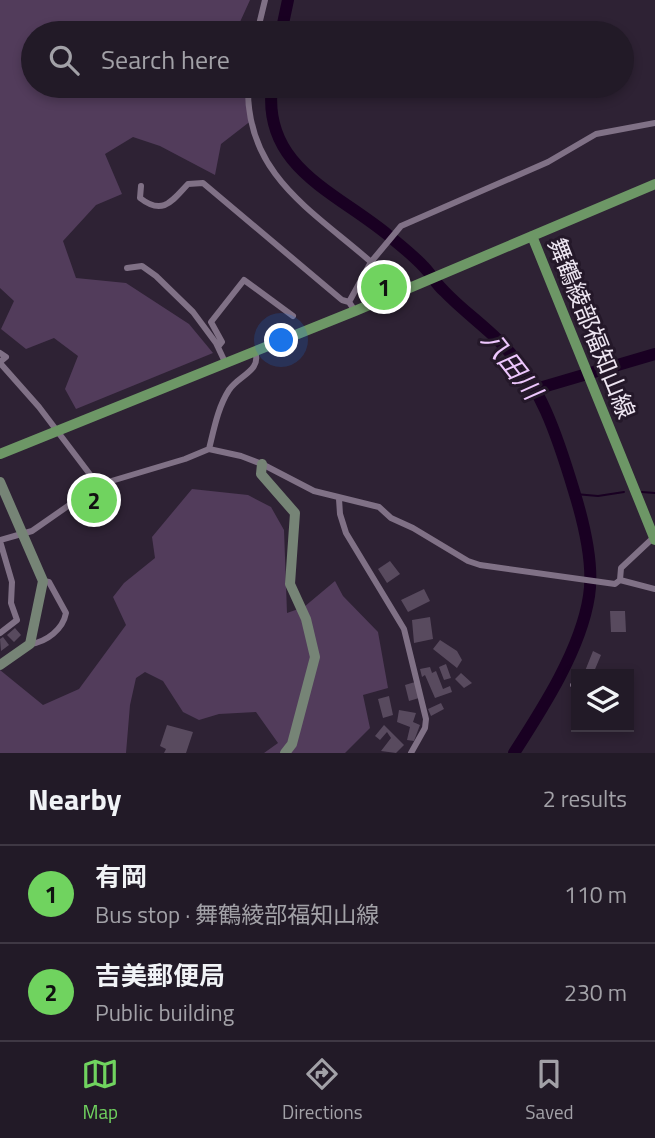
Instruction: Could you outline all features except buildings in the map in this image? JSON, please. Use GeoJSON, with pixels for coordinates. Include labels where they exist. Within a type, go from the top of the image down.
{"type":"FeatureCollection","features":[{"type":"Feature","properties":{"kind":"main road"},"geometry":{"type":"LineString","coordinates":[[532,236],[655,184]]}},
{"type":"Feature","properties":{"kind":"main road","name":"舞鶴綾部福知山線"},"geometry":{"type":"LineString","coordinates":[[0,454],[255,351],[352,306],[408,288],[532,236],[655,538]]}},
{"type":"Feature","properties":{"kind":"street"},"geometry":{"type":"LineString","coordinates":[[260,21],[265,0]]}},
{"type":"Feature","properties":{"kind":"street"},"geometry":{"type":"LineString","coordinates":[[249,98],[254,135],[270,167],[303,205],[371,262]]}},
{"type":"Feature","properties":{"kind":"street"},"geometry":{"type":"LineString","coordinates":[[141,186],[140,198],[157,207],[164,206],[188,184],[203,183],[352,306],[371,262],[401,226],[548,162],[596,134],[655,123]]}},
{"type":"Feature","properties":{"kind":"street"},"geometry":{"type":"LineString","coordinates":[[127,268],[142,266],[156,276],[193,312],[218,347],[225,362]]}},
{"type":"Feature","properties":{"kind":"street"},"geometry":{"type":"LineString","coordinates":[[218,347],[222,342],[212,322],[244,280],[292,316]]}},
{"type":"Feature","properties":{"kind":"street"},"geometry":{"type":"LineString","coordinates":[[209,449],[220,409],[230,388],[254,368],[257,362],[255,351]]}},
{"type":"Feature","properties":{"kind":"street"},"geometry":{"type":"LineString","coordinates":[[0,353],[6,357],[0,362],[57,430],[98,485]]}},
{"type":"Feature","properties":{"kind":"street"},"geometry":{"type":"LineString","coordinates":[[0,633],[17,620],[11,603],[12,582],[0,540],[32,531],[98,485],[185,459],[209,449],[241,456],[261,464],[314,491],[379,508],[391,518],[468,561],[615,584],[620,580],[621,568],[655,538]]}},
{"type":"Feature","properties":{"kind":"street"},"geometry":{"type":"LineString","coordinates":[[261,464],[261,474],[295,513],[290,584],[306,619],[315,657],[292,744],[285,753]]}},
{"type":"Feature","properties":{"kind":"street"},"geometry":{"type":"LineString","coordinates":[[0,482],[43,581],[30,644]]}},
{"type":"Feature","properties":{"kind":"street"},"geometry":{"type":"LineString","coordinates":[[339,499],[346,533],[404,629],[426,719],[425,729],[411,753]]}},
{"type":"Feature","properties":{"kind":"street"},"geometry":{"type":"LineString","coordinates":[[620,580],[655,589]]}},
{"type":"Feature","properties":{"kind":"street"},"geometry":{"type":"LineString","coordinates":[[0,664],[61,628],[66,613],[49,582],[43,581]]}},
{"type":"Feature","properties":{"kind":"shaded area"},"geometry":{"type":"Polygon","coordinates":[[[0,0],[250,0],[240,21],[21,21],[21,98],[247,98],[252,120],[221,144],[215,175],[160,146],[133,137],[105,154],[122,194],[96,205],[63,241],[76,278],[126,283],[189,324],[213,353],[76,409],[65,389],[78,356],[54,338],[26,349],[1,329],[14,301],[0,288],[0,0]]]}},
{"type":"Feature","properties":{"kind":"shaded area"},"geometry":{"type":"Polygon","coordinates":[[[192,489],[248,495],[271,507],[284,530],[287,613],[304,607],[335,581],[343,596],[378,632],[388,688],[363,695],[370,728],[345,753],[264,753],[278,743],[256,712],[219,714],[199,720],[183,712],[163,681],[145,672],[136,678],[130,705],[126,753],[0,753],[0,670],[43,705],[79,689],[126,625],[113,597],[124,583],[155,558],[152,537],[192,489]]]}},
{"type":"Feature","properties":{"kind":"waterway","name":"八田川"},"geometry":{"type":"LineString","coordinates":[[284,21],[288,0]]}},
{"type":"Feature","properties":{"kind":"waterway","name":"八田川"},"geometry":{"type":"LineString","coordinates":[[272,98],[272,114],[279,137],[291,157],[307,175],[411,254],[451,298],[499,341],[526,374],[554,431],[584,529],[589,557],[589,596],[585,616],[569,657],[548,698],[514,753]]}},
{"type":"Feature","properties":{"kind":"waterway"},"geometry":{"type":"LineString","coordinates":[[536,389],[655,354]]}},
{"type":"Feature","properties":{"kind":"waterway"},"geometry":{"type":"LineString","coordinates":[[575,494],[598,496],[624,492]]}},
{"type":"Feature","properties":{"kind":"waterway"},"geometry":{"type":"LineString","coordinates":[[642,492],[655,493]]}},
{"type":"Feature","properties":{"kind":"place","name":"有岡"},"geometry":{"type":"Point","coordinates":[384,287]}},
{"type":"Feature","properties":{"kind":"place","name":"吉美郵便局"},"geometry":{"type":"Point","coordinates":[94,500]}}]}
